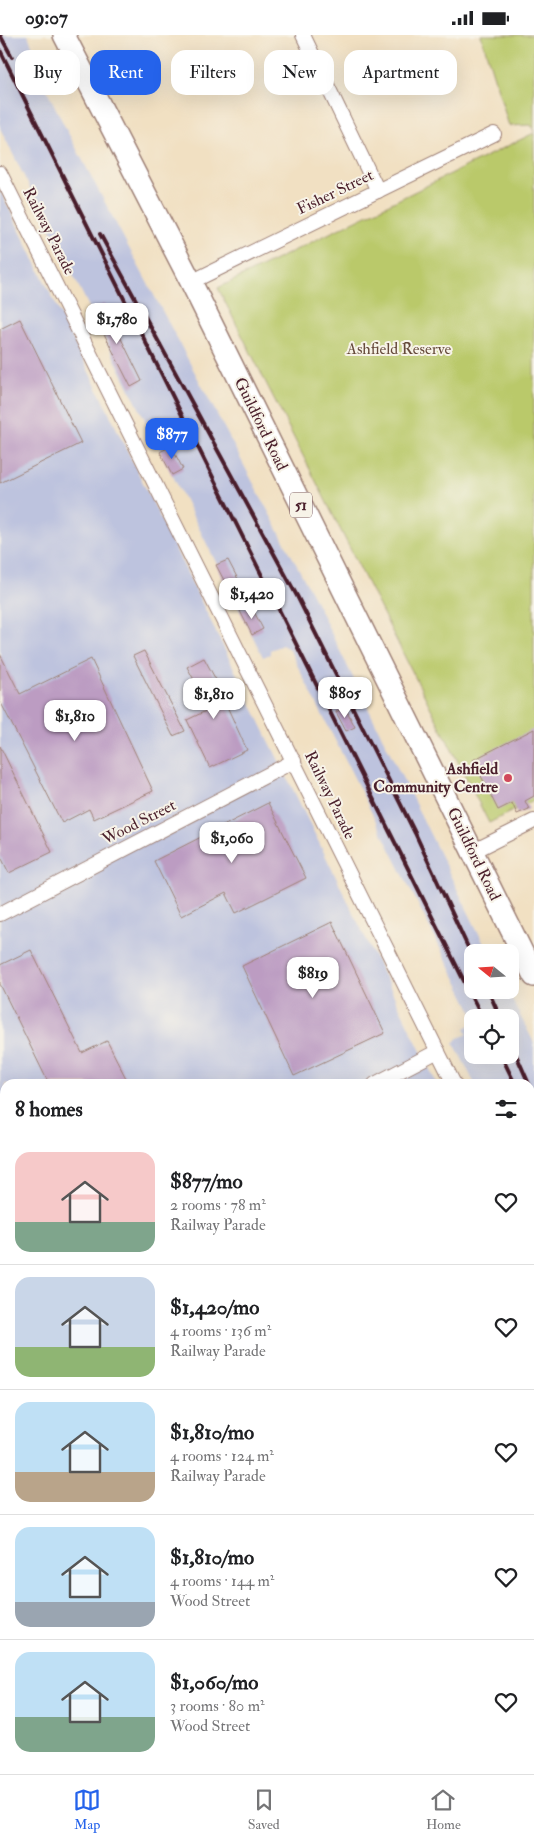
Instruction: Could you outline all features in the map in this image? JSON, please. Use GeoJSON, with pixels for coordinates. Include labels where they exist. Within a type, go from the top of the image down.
{"type":"FeatureCollection","features":[{"type":"Feature","properties":{"kind":"highway","name":"Guildford Road"},"geometry":{"type":"LineString","coordinates":[[64,35],[191,282],[534,977]]}},
{"type":"Feature","properties":{"kind":"street"},"geometry":{"type":"LineString","coordinates":[[303,35],[378,191]]}},
{"type":"Feature","properties":{"kind":"street","name":"Fisher Street"},"geometry":{"type":"LineString","coordinates":[[191,282],[494,134]]}},
{"type":"Feature","properties":{"kind":"street","name":"Railway Parade"},"geometry":{"type":"LineString","coordinates":[[0,173],[452,1079]]}},
{"type":"Feature","properties":{"kind":"street","name":"Wood Street"},"geometry":{"type":"LineString","coordinates":[[0,914],[294,761]]}},
{"type":"Feature","properties":{"kind":"street"},"geometry":{"type":"LineString","coordinates":[[472,852],[534,821]]}},
{"type":"Feature","properties":{"kind":"street"},"geometry":{"type":"LineString","coordinates":[[385,1079],[438,1051]]}},
{"type":"Feature","properties":{"kind":"shaded area"},"geometry":{"type":"Polygon","coordinates":[[[0,35],[28,35],[34,50],[15,50],[15,95],[49,95],[312,594],[484,944],[464,944],[464,995],[289,649],[282,645],[270,650],[270,654],[263,657],[0,128],[0,35]]]}},
{"type":"Feature","properties":{"kind":"shaded area"},"geometry":{"type":"Polygon","coordinates":[[[0,190],[435,1079],[0,1079],[0,190]]]}},
{"type":"Feature","properties":{"kind":"shaded area"},"geometry":{"type":"Polygon","coordinates":[[[466,999],[512,999],[517,1009],[471,1009],[466,999]]]}},
{"type":"Feature","properties":{"kind":"shaded area"},"geometry":{"type":"Polygon","coordinates":[[[519,1014],[534,1043],[534,1079],[472,1079],[465,1064],[519,1064],[519,1014]]]}},
{"type":"Feature","properties":{"kind":"shaded area"},"geometry":{"type":"Polygon","coordinates":[[[464,1036],[464,1063],[454,1043],[458,1038],[464,1036]]]}},
{"type":"Feature","properties":{"kind":"green space"},"geometry":{"type":"Polygon","coordinates":[[[481,35],[534,35],[534,132],[531,125],[509,126],[481,35]]]}},
{"type":"Feature","properties":{"kind":"green space","name":"Ashfield Reserve"},"geometry":{"type":"Polygon","coordinates":[[[534,133],[534,800],[489,823],[218,288],[534,133]]]}},
{"type":"Feature","properties":{"kind":"building"},"geometry":{"type":"Polygon","coordinates":[[[104,304],[142,381],[131,387],[92,310],[104,304]]]}},
{"type":"Feature","properties":{"kind":"building"},"geometry":{"type":"Polygon","coordinates":[[[20,319],[81,443],[0,483],[0,329],[20,319]]]}},
{"type":"Feature","properties":{"kind":"building"},"geometry":{"type":"Polygon","coordinates":[[[171,446],[183,469],[172,475],[160,452],[171,446]]]}},
{"type":"Feature","properties":{"kind":"building"},"geometry":{"type":"Polygon","coordinates":[[[228,560],[240,583],[228,588],[216,565],[228,560]]]}},
{"type":"Feature","properties":{"kind":"building"},"geometry":{"type":"Polygon","coordinates":[[[251,606],[263,629],[252,635],[240,611],[251,606]]]}},
{"type":"Feature","properties":{"kind":"building"},"geometry":{"type":"Polygon","coordinates":[[[144,651],[185,731],[173,736],[133,656],[144,651]]]}},
{"type":"Feature","properties":{"kind":"building"},"geometry":{"type":"Polygon","coordinates":[[[0,654],[20,694],[91,659],[153,791],[94,819],[89,809],[62,823],[0,701],[0,654]]]}},
{"type":"Feature","properties":{"kind":"building"},"geometry":{"type":"Polygon","coordinates":[[[204,658],[227,700],[225,702],[247,750],[210,768],[187,720],[210,709],[187,667],[204,658]]]}},
{"type":"Feature","properties":{"kind":"building"},"geometry":{"type":"Polygon","coordinates":[[[345,707],[355,727],[346,731],[336,712],[345,707]]]}},
{"type":"Feature","properties":{"kind":"building","name":"Ashfield Community Centre"},"geometry":{"type":"Polygon","coordinates":[[[534,729],[534,796],[525,801],[529,809],[517,814],[512,803],[498,810],[473,760],[534,729]]]}},
{"type":"Feature","properties":{"kind":"building"},"geometry":{"type":"Polygon","coordinates":[[[0,746],[52,852],[9,873],[0,855],[0,746]]]}},
{"type":"Feature","properties":{"kind":"building"},"geometry":{"type":"Polygon","coordinates":[[[268,803],[306,878],[236,913],[226,893],[181,916],[154,861],[268,803]]]}},
{"type":"Feature","properties":{"kind":"building"},"geometry":{"type":"Polygon","coordinates":[[[332,922],[385,1033],[294,1076],[242,966],[332,922]]]}},
{"type":"Feature","properties":{"kind":"building"},"geometry":{"type":"Polygon","coordinates":[[[31,950],[82,1053],[107,1041],[126,1079],[47,1079],[0,984],[0,965],[31,950]]]}},
{"type":"Feature","properties":{"kind":"railway"},"geometry":{"type":"LineString","coordinates":[[0,35],[12,57]]}},
{"type":"Feature","properties":{"kind":"railway"},"geometry":{"type":"LineString","coordinates":[[0,50],[478,1009]]}},
{"type":"Feature","properties":{"kind":"railway"},"geometry":{"type":"LineString","coordinates":[[100,234],[297,596],[415,833],[466,944]]}},
{"type":"Feature","properties":{"kind":"railway"},"geometry":{"type":"LineString","coordinates":[[492,999],[496,1009]]}},
{"type":"Feature","properties":{"kind":"railway"},"geometry":{"type":"LineString","coordinates":[[519,1061],[527,1079]]}},
{"type":"Feature","properties":{"kind":"railway"},"geometry":{"type":"LineString","coordinates":[[505,1064],[513,1079]]}},
{"type":"Feature","properties":{"kind":"place","name":"Ashfield Community Centre"},"geometry":{"type":"Point","coordinates":[508,778]}}]}
